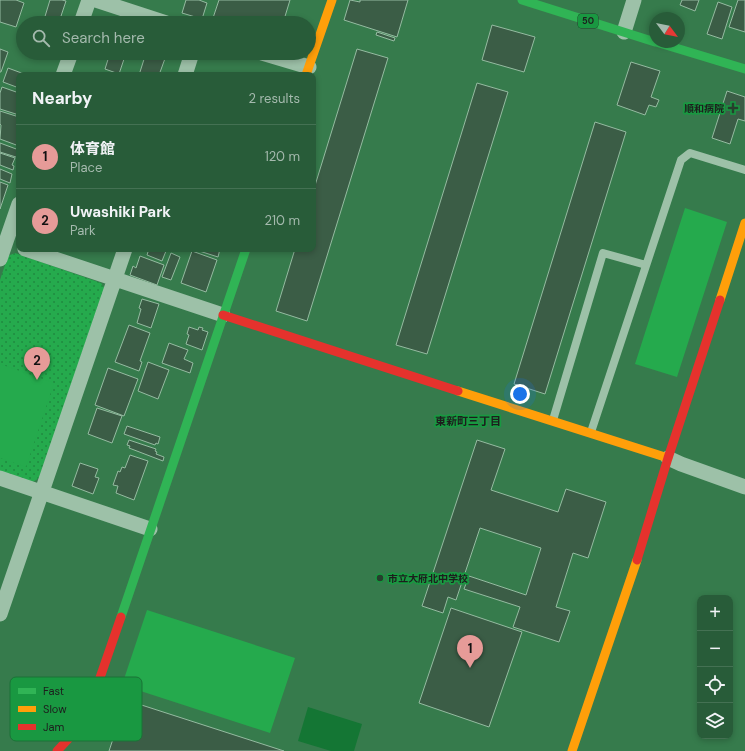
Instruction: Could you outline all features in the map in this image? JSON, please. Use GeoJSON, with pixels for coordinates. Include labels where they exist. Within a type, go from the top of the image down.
{"type":"FeatureCollection","features":[{"type":"Feature","properties":{"kind":"street"},"geometry":{"type":"LineString","coordinates":[[83,16],[89,0]]}},
{"type":"Feature","properties":{"kind":"street"},"geometry":{"type":"LineString","coordinates":[[96,0],[145,16]]}},
{"type":"Feature","properties":{"kind":"street"},"geometry":{"type":"LineString","coordinates":[[316,47],[332,0]]}},
{"type":"Feature","properties":{"kind":"street","name":"50"},"geometry":{"type":"LineString","coordinates":[[522,0],[649,40]]}},
{"type":"Feature","properties":{"kind":"street"},"geometry":{"type":"LineString","coordinates":[[624,32],[634,0]]}},
{"type":"Feature","properties":{"kind":"street","name":"50"},"geometry":{"type":"LineString","coordinates":[[676,48],[745,69]]}},
{"type":"Feature","properties":{"kind":"street"},"geometry":{"type":"LineString","coordinates":[[64,72],[68,60]]}},
{"type":"Feature","properties":{"kind":"street"},"geometry":{"type":"LineString","coordinates":[[186,72],[190,60]]}},
{"type":"Feature","properties":{"kind":"street"},"geometry":{"type":"LineString","coordinates":[[280,60],[308,71],[312,60]]}},
{"type":"Feature","properties":{"kind":"street"},"geometry":{"type":"LineString","coordinates":[[0,259],[8,243],[16,215]]}},
{"type":"Feature","properties":{"kind":"street"},"geometry":{"type":"LineString","coordinates":[[572,751],[634,568],[668,458],[745,223]]}},
{"type":"Feature","properties":{"kind":"street"},"geometry":{"type":"LineString","coordinates":[[34,252],[115,280],[668,458],[745,487]]}},
{"type":"Feature","properties":{"kind":"street"},"geometry":{"type":"LineString","coordinates":[[0,614],[124,252]]}},
{"type":"Feature","properties":{"kind":"street"},"geometry":{"type":"LineString","coordinates":[[100,677],[245,252]]}},
{"type":"Feature","properties":{"kind":"street"},"geometry":{"type":"LineString","coordinates":[[0,478],[150,528]]}},
{"type":"Feature","properties":{"kind":"street"},"geometry":{"type":"LineString","coordinates":[[57,751],[66,741]]}},
{"type":"Feature","properties":{"kind":"lane"},"geometry":{"type":"LineString","coordinates":[[590,434],[681,160],[690,153],[745,170]]}},
{"type":"Feature","properties":{"kind":"lane"},"geometry":{"type":"LineString","coordinates":[[553,422],[603,253],[646,265]]}},
{"type":"Feature","properties":{"kind":"shaded area"},"geometry":{"type":"Polygon","coordinates":[[[685,208],[727,222],[677,377],[635,364],[685,208]]]}},
{"type":"Feature","properties":{"kind":"shaded area"},"geometry":{"type":"Polygon","coordinates":[[[15,253],[101,283],[105,289],[39,478],[33,482],[0,471],[0,280],[8,256],[15,253]]]}},
{"type":"Feature","properties":{"kind":"shaded area"},"geometry":{"type":"Polygon","coordinates":[[[0,364],[54,383],[26,467],[0,458],[0,364]]]}},
{"type":"Feature","properties":{"kind":"shaded area"},"geometry":{"type":"Polygon","coordinates":[[[147,610],[295,658],[270,733],[142,691],[142,677],[125,677],[147,610]]]}},
{"type":"Feature","properties":{"kind":"shaded area"},"geometry":{"type":"Polygon","coordinates":[[[308,707],[362,724],[354,751],[331,751],[298,741],[308,707]]]}},
{"type":"Feature","properties":{"kind":"building"},"geometry":{"type":"Polygon","coordinates":[[[0,0],[16,0],[24,3],[20,16],[16,16],[16,27],[0,22],[0,0]]]}},
{"type":"Feature","properties":{"kind":"building"},"geometry":{"type":"Polygon","coordinates":[[[50,0],[66,1],[61,16],[45,16],[50,0]]]}},
{"type":"Feature","properties":{"kind":"building"},"geometry":{"type":"Polygon","coordinates":[[[186,0],[199,0],[207,3],[203,16],[192,16],[182,13],[186,0]]]}},
{"type":"Feature","properties":{"kind":"building"},"geometry":{"type":"Polygon","coordinates":[[[219,0],[290,0],[285,16],[214,16],[219,0]]]}},
{"type":"Feature","properties":{"kind":"building"},"geometry":{"type":"Polygon","coordinates":[[[350,0],[360,2],[360,0],[408,0],[397,37],[344,20],[350,0]]]}},
{"type":"Feature","properties":{"kind":"building"},"geometry":{"type":"Polygon","coordinates":[[[682,0],[699,0],[695,11],[680,5],[682,0]]]}},
{"type":"Feature","properties":{"kind":"building"},"geometry":{"type":"Polygon","coordinates":[[[738,0],[745,0],[745,32],[729,27],[738,0]]]}},
{"type":"Feature","properties":{"kind":"building"},"geometry":{"type":"Polygon","coordinates":[[[718,2],[732,7],[722,39],[707,34],[718,2]]]}},
{"type":"Feature","properties":{"kind":"building"},"geometry":{"type":"Polygon","coordinates":[[[492,25],[535,37],[524,72],[482,60],[492,25]]]}},
{"type":"Feature","properties":{"kind":"building"},"geometry":{"type":"Polygon","coordinates":[[[377,32],[395,38],[394,41],[376,35],[377,32]]]}},
{"type":"Feature","properties":{"kind":"building"},"geometry":{"type":"Polygon","coordinates":[[[0,49],[8,52],[1,72],[0,72],[0,49]]]}},
{"type":"Feature","properties":{"kind":"building"},"geometry":{"type":"Polygon","coordinates":[[[357,49],[388,58],[307,321],[276,311],[294,252],[316,252],[316,182],[357,49]]]}},
{"type":"Feature","properties":{"kind":"building"},"geometry":{"type":"Polygon","coordinates":[[[108,60],[124,60],[120,72],[113,72],[105,69],[108,60]]]}},
{"type":"Feature","properties":{"kind":"building"},"geometry":{"type":"Polygon","coordinates":[[[144,60],[164,60],[160,72],[140,72],[144,60]]]}},
{"type":"Feature","properties":{"kind":"building"},"geometry":{"type":"Polygon","coordinates":[[[631,62],[660,71],[651,97],[659,100],[656,107],[649,105],[645,115],[617,105],[631,62]]]}},
{"type":"Feature","properties":{"kind":"building"},"geometry":{"type":"Polygon","coordinates":[[[8,68],[19,72],[16,72],[16,87],[3,82],[8,68]]]}},
{"type":"Feature","properties":{"kind":"building"},"geometry":{"type":"Polygon","coordinates":[[[477,83],[508,92],[427,354],[396,345],[477,83]]]}},
{"type":"Feature","properties":{"kind":"building"},"geometry":{"type":"Polygon","coordinates":[[[2,87],[16,92],[16,114],[0,109],[0,93],[2,87]]]}},
{"type":"Feature","properties":{"kind":"building","name":"順和病院"},"geometry":{"type":"Polygon","coordinates":[[[727,91],[745,97],[745,121],[738,119],[730,144],[712,138],[727,91]]]}},
{"type":"Feature","properties":{"kind":"building"},"geometry":{"type":"Polygon","coordinates":[[[0,111],[16,116],[16,145],[0,139],[0,111]]]}},
{"type":"Feature","properties":{"kind":"building"},"geometry":{"type":"Polygon","coordinates":[[[595,122],[626,132],[545,394],[514,384],[595,122]]]}},
{"type":"Feature","properties":{"kind":"building"},"geometry":{"type":"Polygon","coordinates":[[[0,143],[16,149],[16,157],[0,152],[0,143]]]}},
{"type":"Feature","properties":{"kind":"building"},"geometry":{"type":"Polygon","coordinates":[[[0,153],[15,158],[12,165],[14,166],[13,170],[0,165],[0,153]]]}},
{"type":"Feature","properties":{"kind":"building"},"geometry":{"type":"Polygon","coordinates":[[[0,169],[12,174],[10,183],[0,179],[0,169]]]}},
{"type":"Feature","properties":{"kind":"building"},"geometry":{"type":"Polygon","coordinates":[[[0,182],[8,185],[0,209],[0,182]]]}},
{"type":"Feature","properties":{"kind":"building"},"geometry":{"type":"Polygon","coordinates":[[[148,252],[166,252],[162,261],[147,255],[148,252]]]}},
{"type":"Feature","properties":{"kind":"building"},"geometry":{"type":"Polygon","coordinates":[[[192,252],[217,260],[206,292],[181,283],[192,252]]]}},
{"type":"Feature","properties":{"kind":"building"},"geometry":{"type":"Polygon","coordinates":[[[202,252],[219,252],[218,257],[202,252]]]}},
{"type":"Feature","properties":{"kind":"building"},"geometry":{"type":"Polygon","coordinates":[[[171,253],[180,257],[171,280],[162,277],[171,253]]]}},
{"type":"Feature","properties":{"kind":"building"},"geometry":{"type":"Polygon","coordinates":[[[140,256],[164,265],[157,285],[130,275],[133,266],[136,268],[140,256]]]}},
{"type":"Feature","properties":{"kind":"building"},"geometry":{"type":"Polygon","coordinates":[[[142,299],[159,304],[151,328],[137,323],[142,299]]]}},
{"type":"Feature","properties":{"kind":"building"},"geometry":{"type":"Polygon","coordinates":[[[129,325],[150,333],[140,361],[142,362],[139,371],[115,362],[129,325]]]}},
{"type":"Feature","properties":{"kind":"building"},"geometry":{"type":"Polygon","coordinates":[[[189,327],[198,330],[199,327],[203,328],[202,330],[208,332],[202,350],[186,344],[189,335],[187,334],[189,327]]]}},
{"type":"Feature","properties":{"kind":"building"},"geometry":{"type":"Polygon","coordinates":[[[169,343],[188,350],[184,359],[193,363],[190,373],[162,363],[169,343]]]}},
{"type":"Feature","properties":{"kind":"building"},"geometry":{"type":"Polygon","coordinates":[[[148,362],[169,370],[158,399],[138,391],[148,362]]]}},
{"type":"Feature","properties":{"kind":"building"},"geometry":{"type":"Polygon","coordinates":[[[108,368],[138,379],[124,416],[95,405],[108,368]]]}},
{"type":"Feature","properties":{"kind":"building"},"geometry":{"type":"Polygon","coordinates":[[[97,408],[122,416],[112,443],[88,434],[97,408]]]}},
{"type":"Feature","properties":{"kind":"building"},"geometry":{"type":"Polygon","coordinates":[[[127,426],[160,437],[158,444],[156,443],[155,445],[124,434],[127,426]]]}},
{"type":"Feature","properties":{"kind":"building"},"geometry":{"type":"Polygon","coordinates":[[[129,440],[156,449],[156,454],[164,457],[163,461],[129,448],[130,446],[127,445],[129,440]]]}},
{"type":"Feature","properties":{"kind":"building"},"geometry":{"type":"Polygon","coordinates":[[[477,440],[505,449],[491,490],[558,512],[566,489],[606,502],[588,558],[573,553],[556,607],[570,611],[559,642],[513,627],[520,607],[464,589],[469,576],[526,595],[541,548],[480,528],[456,600],[448,597],[443,613],[422,606],[477,440]]]}},
{"type":"Feature","properties":{"kind":"building"},"geometry":{"type":"Polygon","coordinates":[[[130,455],[148,461],[134,500],[116,493],[118,486],[113,485],[118,471],[120,472],[122,467],[125,468],[130,455]]]}},
{"type":"Feature","properties":{"kind":"building"},"geometry":{"type":"Polygon","coordinates":[[[80,463],[98,469],[95,477],[99,478],[93,494],[72,486],[80,463]]]}},
{"type":"Feature","properties":{"kind":"building"},"geometry":{"type":"Polygon","coordinates":[[[451,608],[522,632],[489,727],[419,703],[451,608]]]}},
{"type":"Feature","properties":{"kind":"building"},"geometry":{"type":"Polygon","coordinates":[[[142,705],[284,751],[109,751],[112,741],[142,741],[142,705]]]}},
{"type":"Feature","properties":{"kind":"traffic: fast"},"geometry":{"type":"LineString","coordinates":[[522,0],[649,40]]}},
{"type":"Feature","properties":{"kind":"traffic: fast"},"geometry":{"type":"LineString","coordinates":[[676,48],[745,69]]}},
{"type":"Feature","properties":{"kind":"traffic: fast"},"geometry":{"type":"LineString","coordinates":[[121,617],[245,252]]}},
{"type":"Feature","properties":{"kind":"traffic: slow"},"geometry":{"type":"LineString","coordinates":[[316,46],[332,0]]}},
{"type":"Feature","properties":{"kind":"traffic: slow"},"geometry":{"type":"LineString","coordinates":[[307,72],[311,60]]}},
{"type":"Feature","properties":{"kind":"traffic: slow"},"geometry":{"type":"LineString","coordinates":[[720,300],[745,223]]}},
{"type":"Feature","properties":{"kind":"traffic: slow"},"geometry":{"type":"LineString","coordinates":[[458,391],[668,458]]}},
{"type":"Feature","properties":{"kind":"traffic: slow"},"geometry":{"type":"LineString","coordinates":[[572,751],[637,560]]}},
{"type":"Feature","properties":{"kind":"traffic: jam"},"geometry":{"type":"LineString","coordinates":[[637,560],[668,458],[720,300]]}},
{"type":"Feature","properties":{"kind":"traffic: jam"},"geometry":{"type":"LineString","coordinates":[[223,315],[458,391]]}},
{"type":"Feature","properties":{"kind":"traffic: jam"},"geometry":{"type":"LineString","coordinates":[[100,677],[121,617]]}},
{"type":"Feature","properties":{"kind":"traffic: jam"},"geometry":{"type":"LineString","coordinates":[[57,751],[66,741]]}},
{"type":"Feature","properties":{"kind":"place","name":"順和病院"},"geometry":{"type":"Point","coordinates":[733,108]}},
{"type":"Feature","properties":{"kind":"place","name":"Uwashiki Park"},"geometry":{"type":"Point","coordinates":[37,380]}},
{"type":"Feature","properties":{"kind":"place","name":"市立大府北中学校"},"geometry":{"type":"Point","coordinates":[380,578]}},
{"type":"Feature","properties":{"kind":"place","name":"体育館"},"geometry":{"type":"Point","coordinates":[470,668]}},
{"type":"Feature","properties":{"kind":"district","name":"東新町三丁目"},"geometry":{"type":"Point","coordinates":[468,421]}}]}
